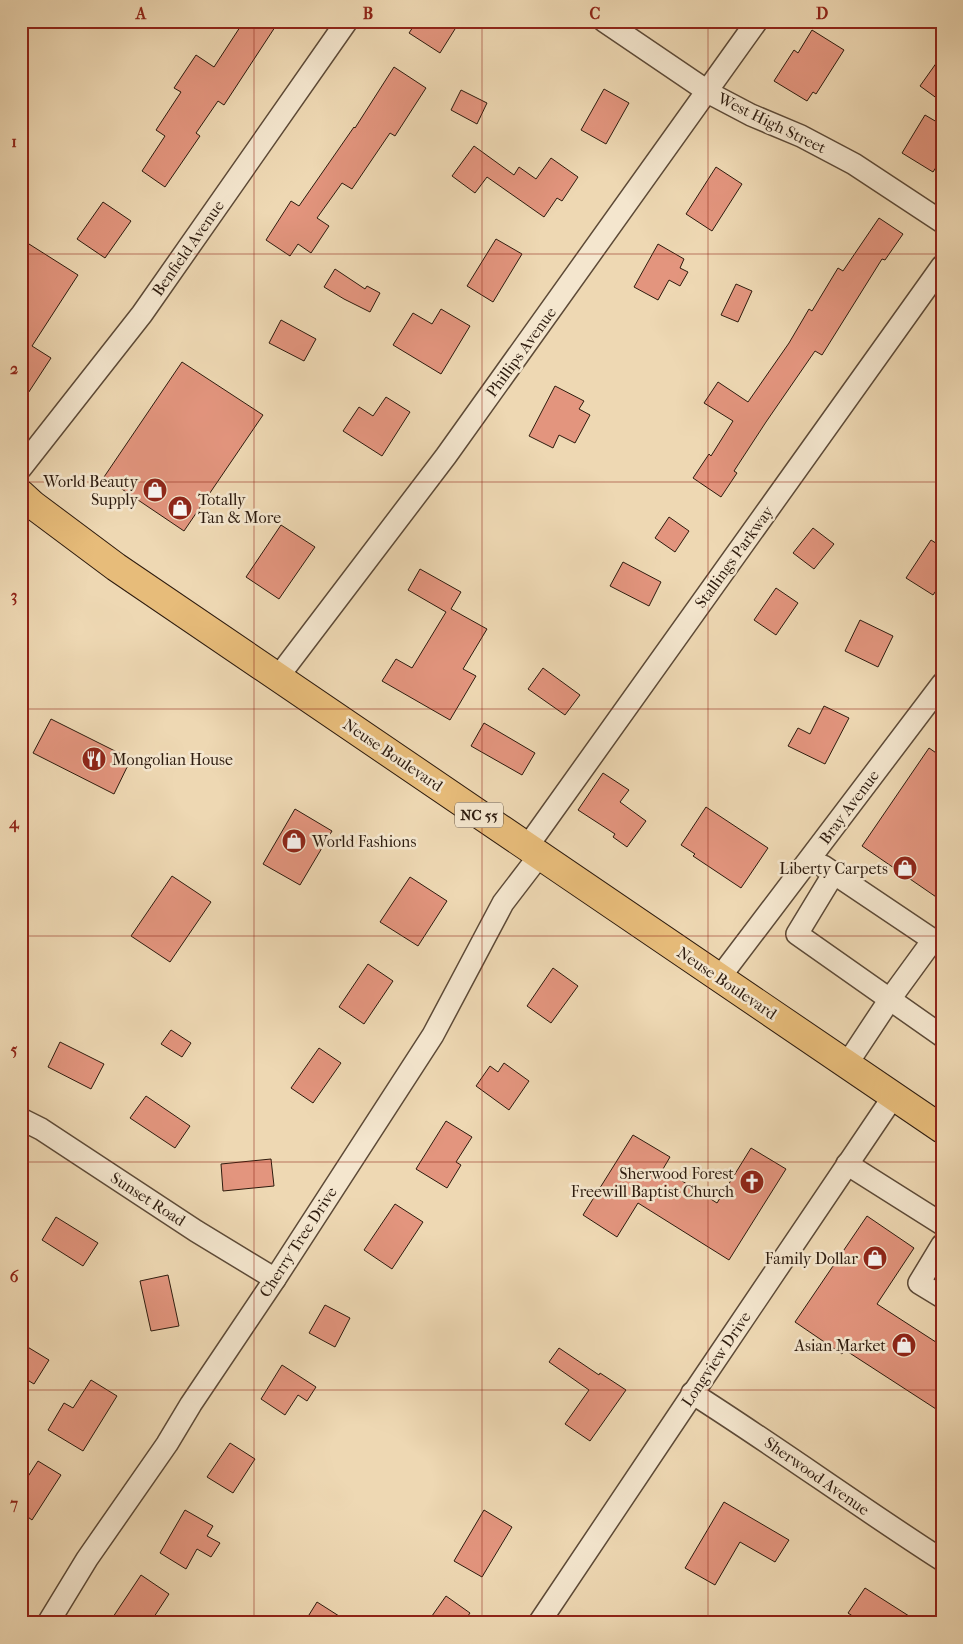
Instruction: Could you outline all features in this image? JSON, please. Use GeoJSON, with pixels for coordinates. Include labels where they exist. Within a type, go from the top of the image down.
{"type":"FeatureCollection","features":[{"type":"Feature","properties":{"kind":"main road","name":"Neuse Boulevard"},"geometry":{"type":"LineString","coordinates":[[21,494],[32,505],[116,567],[942,1129]]}},
{"type":"Feature","properties":{"kind":"street","name":"Benfield Avenue"},"geometry":{"type":"LineString","coordinates":[[21,468],[142,314],[347,21]]}},
{"type":"Feature","properties":{"kind":"street","name":"West High Street"},"geometry":{"type":"LineString","coordinates":[[604,21],[707,91],[751,115],[801,136],[854,164],[942,222]]}},
{"type":"Feature","properties":{"kind":"street","name":"Phillips Avenue"},"geometry":{"type":"LineString","coordinates":[[278,677],[446,456],[757,21]]}},
{"type":"Feature","properties":{"kind":"street","name":"Stallings Parkway"},"geometry":{"type":"LineString","coordinates":[[533,852],[942,266]]}},
{"type":"Feature","properties":{"kind":"street","name":"Bray Avenue"},"geometry":{"type":"LineString","coordinates":[[720,978],[942,684]]}},
{"type":"Feature","properties":{"kind":"street","name":"Cherry Tree Drive"},"geometry":{"type":"LineString","coordinates":[[48,1623],[87,1559],[167,1444],[191,1404],[275,1279],[433,1034],[503,903],[533,852]]}},
{"type":"Feature","properties":{"kind":"street"},"geometry":{"type":"LineString","coordinates":[[811,857],[937,943],[890,999],[847,1064]]}},
{"type":"Feature","properties":{"kind":"street"},"geometry":{"type":"LineString","coordinates":[[834,873],[797,934],[942,1036]]}},
{"type":"Feature","properties":{"kind":"street","name":"Longview Drive"},"geometry":{"type":"LineString","coordinates":[[539,1623],[893,1097]]}},
{"type":"Feature","properties":{"kind":"street","name":"Sunset Road"},"geometry":{"type":"LineString","coordinates":[[21,1119],[41,1129],[275,1279]]}},
{"type":"Feature","properties":{"kind":"street"},"geometry":{"type":"LineString","coordinates":[[847,1164],[942,1224]]}},
{"type":"Feature","properties":{"kind":"street"},"geometry":{"type":"LineString","coordinates":[[942,1245],[919,1283],[942,1297]]}},
{"type":"Feature","properties":{"kind":"street","name":"Sherwood Avenue"},"geometry":{"type":"LineString","coordinates":[[692,1393],[762,1437],[942,1560]]}},
{"type":"Feature","properties":{"kind":"building"},"geometry":{"type":"Polygon","coordinates":[[[244,21],[279,21],[224,105],[218,101],[196,133],[200,136],[165,187],[142,171],[165,136],[156,130],[181,92],[174,88],[196,55],[214,67],[244,21]]]}},
{"type":"Feature","properties":{"kind":"building"},"geometry":{"type":"Polygon","coordinates":[[[417,21],[460,21],[440,53],[409,33],[417,21]]]}},
{"type":"Feature","properties":{"kind":"building"},"geometry":{"type":"Polygon","coordinates":[[[812,30],[844,50],[816,94],[813,92],[807,101],[774,81],[794,50],[798,53],[812,30]]]}},
{"type":"Feature","properties":{"kind":"building"},"geometry":{"type":"Polygon","coordinates":[[[942,55],[942,102],[920,86],[942,55]]]}},
{"type":"Feature","properties":{"kind":"building"},"geometry":{"type":"Polygon","coordinates":[[[394,67],[426,88],[395,136],[390,133],[352,189],[342,183],[317,218],[329,226],[311,253],[298,244],[290,256],[266,240],[291,201],[299,206],[355,128],[394,67]]]}},
{"type":"Feature","properties":{"kind":"building"},"geometry":{"type":"Polygon","coordinates":[[[604,89],[629,103],[606,144],[581,130],[604,89]]]}},
{"type":"Feature","properties":{"kind":"building"},"geometry":{"type":"Polygon","coordinates":[[[461,90],[487,103],[477,124],[451,110],[461,90]]]}},
{"type":"Feature","properties":{"kind":"building"},"geometry":{"type":"Polygon","coordinates":[[[925,115],[942,125],[942,158],[933,172],[902,153],[925,115]]]}},
{"type":"Feature","properties":{"kind":"building"},"geometry":{"type":"Polygon","coordinates":[[[474,146],[514,175],[519,167],[536,179],[551,158],[578,177],[562,201],[557,198],[544,217],[487,177],[475,193],[452,176],[474,146]]]}},
{"type":"Feature","properties":{"kind":"building"},"geometry":{"type":"Polygon","coordinates":[[[716,167],[742,184],[712,231],[686,214],[716,167]]]}},
{"type":"Feature","properties":{"kind":"building"},"geometry":{"type":"Polygon","coordinates":[[[103,202],[131,221],[105,258],[77,239],[103,202]]]}},
{"type":"Feature","properties":{"kind":"building"},"geometry":{"type":"Polygon","coordinates":[[[879,218],[903,234],[885,260],[882,259],[822,355],[815,351],[734,471],[737,473],[721,497],[693,478],[709,454],[711,456],[733,421],[704,403],[718,382],[748,402],[789,343],[809,309],[812,311],[838,268],[843,271],[879,218]]]}},
{"type":"Feature","properties":{"kind":"building"},"geometry":{"type":"Polygon","coordinates":[[[496,239],[522,254],[493,302],[467,286],[496,239]]]}},
{"type":"Feature","properties":{"kind":"building"},"geometry":{"type":"Polygon","coordinates":[[[29,244],[78,275],[32,346],[51,358],[21,404],[21,257],[29,244]]]}},
{"type":"Feature","properties":{"kind":"building"},"geometry":{"type":"Polygon","coordinates":[[[658,244],[684,259],[680,268],[688,272],[680,286],[669,280],[658,300],[634,287],[658,244]]]}},
{"type":"Feature","properties":{"kind":"building"},"geometry":{"type":"Polygon","coordinates":[[[335,269],[365,289],[367,286],[380,293],[370,312],[324,287],[335,269]]]}},
{"type":"Feature","properties":{"kind":"building"},"geometry":{"type":"Polygon","coordinates":[[[736,284],[752,291],[738,322],[721,315],[736,284]]]}},
{"type":"Feature","properties":{"kind":"building"},"geometry":{"type":"Polygon","coordinates":[[[441,309],[470,326],[441,374],[393,345],[413,313],[432,324],[441,309]]]}},
{"type":"Feature","properties":{"kind":"building"},"geometry":{"type":"Polygon","coordinates":[[[281,320],[316,339],[304,361],[269,343],[281,320]]]}},
{"type":"Feature","properties":{"kind":"building"},"geometry":{"type":"Polygon","coordinates":[[[182,362],[263,415],[184,531],[104,477],[182,362]]]}},
{"type":"Feature","properties":{"kind":"building"},"geometry":{"type":"Polygon","coordinates":[[[555,386],[584,401],[579,409],[590,415],[575,443],[559,435],[553,448],[529,436],[555,386]]]}},
{"type":"Feature","properties":{"kind":"building"},"geometry":{"type":"Polygon","coordinates":[[[386,397],[410,412],[382,456],[343,431],[359,407],[373,416],[386,397]]]}},
{"type":"Feature","properties":{"kind":"building"},"geometry":{"type":"Polygon","coordinates":[[[669,517],[689,531],[675,552],[655,538],[669,517]]]}},
{"type":"Feature","properties":{"kind":"building"},"geometry":{"type":"Polygon","coordinates":[[[281,525],[315,547],[279,599],[246,577],[281,525]]]}},
{"type":"Feature","properties":{"kind":"building"},"geometry":{"type":"Polygon","coordinates":[[[813,528],[834,544],[814,569],[793,553],[813,528]]]}},
{"type":"Feature","properties":{"kind":"building"},"geometry":{"type":"Polygon","coordinates":[[[931,540],[942,547],[942,582],[933,595],[906,578],[931,540]]]}},
{"type":"Feature","properties":{"kind":"building"},"geometry":{"type":"Polygon","coordinates":[[[623,562],[661,582],[649,606],[610,586],[623,562]]]}},
{"type":"Feature","properties":{"kind":"building"},"geometry":{"type":"Polygon","coordinates":[[[420,569],[461,592],[451,609],[487,629],[463,669],[476,676],[450,720],[382,681],[396,659],[412,668],[446,612],[408,590],[420,569]]]}},
{"type":"Feature","properties":{"kind":"building"},"geometry":{"type":"Polygon","coordinates":[[[776,588],[798,603],[776,635],[754,620],[776,588]]]}},
{"type":"Feature","properties":{"kind":"building"},"geometry":{"type":"Polygon","coordinates":[[[860,620],[893,636],[878,667],[845,651],[860,620]]]}},
{"type":"Feature","properties":{"kind":"building"},"geometry":{"type":"Polygon","coordinates":[[[543,668],[580,695],[565,715],[528,689],[543,668]]]}},
{"type":"Feature","properties":{"kind":"building"},"geometry":{"type":"Polygon","coordinates":[[[824,706],[849,718],[825,764],[788,746],[798,728],[810,734],[824,706]]]}},
{"type":"Feature","properties":{"kind":"building"},"geometry":{"type":"Polygon","coordinates":[[[51,719],[131,759],[114,794],[33,753],[51,719]]]}},
{"type":"Feature","properties":{"kind":"building"},"geometry":{"type":"Polygon","coordinates":[[[484,723],[535,753],[522,775],[471,746],[484,723]]]}},
{"type":"Feature","properties":{"kind":"building"},"geometry":{"type":"Polygon","coordinates":[[[929,748],[942,757],[942,901],[862,846],[929,748]]]}},
{"type":"Feature","properties":{"kind":"building"},"geometry":{"type":"Polygon","coordinates":[[[603,773],[629,790],[620,802],[646,821],[627,847],[613,837],[615,834],[578,810],[603,773]]]}},
{"type":"Feature","properties":{"kind":"building"},"geometry":{"type":"Polygon","coordinates":[[[706,807],[768,848],[741,888],[693,856],[695,854],[681,845],[706,807]]]}},
{"type":"Feature","properties":{"kind":"building"},"geometry":{"type":"Polygon","coordinates":[[[295,809],[332,831],[300,885],[263,864],[295,809]]]}},
{"type":"Feature","properties":{"kind":"building"},"geometry":{"type":"Polygon","coordinates":[[[172,876],[211,902],[170,962],[131,936],[172,876]]]}},
{"type":"Feature","properties":{"kind":"building"},"geometry":{"type":"Polygon","coordinates":[[[410,877],[447,901],[418,946],[380,922],[410,877]]]}},
{"type":"Feature","properties":{"kind":"building"},"geometry":{"type":"Polygon","coordinates":[[[368,964],[393,981],[364,1024],[339,1007],[368,964]]]}},
{"type":"Feature","properties":{"kind":"building"},"geometry":{"type":"Polygon","coordinates":[[[553,968],[578,986],[551,1023],[527,1006],[553,968]]]}},
{"type":"Feature","properties":{"kind":"building"},"geometry":{"type":"Polygon","coordinates":[[[171,1030],[191,1043],[182,1057],[161,1044],[171,1030]]]}},
{"type":"Feature","properties":{"kind":"building"},"geometry":{"type":"Polygon","coordinates":[[[60,1042],[104,1064],[91,1089],[48,1067],[60,1042]]]}},
{"type":"Feature","properties":{"kind":"building"},"geometry":{"type":"Polygon","coordinates":[[[319,1048],[341,1063],[313,1103],[291,1088],[319,1048]]]}},
{"type":"Feature","properties":{"kind":"building"},"geometry":{"type":"Polygon","coordinates":[[[504,1063],[529,1081],[509,1110],[476,1086],[490,1066],[498,1072],[504,1063]]]}},
{"type":"Feature","properties":{"kind":"building"},"geometry":{"type":"Polygon","coordinates":[[[146,1096],[190,1126],[175,1148],[130,1118],[146,1096]]]}},
{"type":"Feature","properties":{"kind":"building"},"geometry":{"type":"Polygon","coordinates":[[[446,1121],[472,1137],[456,1162],[461,1165],[447,1188],[416,1169],[446,1121]]]}},
{"type":"Feature","properties":{"kind":"building"},"geometry":{"type":"Polygon","coordinates":[[[633,1135],[670,1157],[663,1169],[717,1203],[751,1148],[786,1169],[729,1260],[638,1203],[617,1237],[583,1215],[633,1135]]]}},
{"type":"Feature","properties":{"kind":"building"},"geometry":{"type":"Polygon","coordinates":[[[271,1159],[274,1186],[223,1191],[221,1164],[271,1159]]]}},
{"type":"Feature","properties":{"kind":"building"},"geometry":{"type":"Polygon","coordinates":[[[395,1204],[423,1222],[392,1269],[364,1250],[395,1204]]]}},
{"type":"Feature","properties":{"kind":"building"},"geometry":{"type":"Polygon","coordinates":[[[867,1216],[914,1248],[877,1304],[942,1346],[942,1400],[936,1409],[845,1350],[842,1354],[795,1322],[867,1216]]]}},
{"type":"Feature","properties":{"kind":"building"},"geometry":{"type":"Polygon","coordinates":[[[56,1217],[98,1243],[83,1266],[42,1240],[56,1217]]]}},
{"type":"Feature","properties":{"kind":"building"},"geometry":{"type":"Polygon","coordinates":[[[168,1275],[179,1326],[151,1331],[140,1281],[168,1275]]]}},
{"type":"Feature","properties":{"kind":"building"},"geometry":{"type":"Polygon","coordinates":[[[325,1305],[350,1318],[335,1347],[309,1333],[325,1305]]]}},
{"type":"Feature","properties":{"kind":"building"},"geometry":{"type":"Polygon","coordinates":[[[21,1343],[49,1360],[34,1384],[21,1376],[21,1343]]]}},
{"type":"Feature","properties":{"kind":"building"},"geometry":{"type":"Polygon","coordinates":[[[559,1348],[599,1375],[600,1373],[626,1390],[590,1441],[565,1424],[589,1390],[549,1362],[559,1348]]]}},
{"type":"Feature","properties":{"kind":"building"},"geometry":{"type":"Polygon","coordinates":[[[282,1365],[316,1387],[307,1401],[298,1395],[285,1415],[261,1399],[282,1365]]]}},
{"type":"Feature","properties":{"kind":"building"},"geometry":{"type":"Polygon","coordinates":[[[91,1380],[117,1396],[83,1451],[48,1430],[64,1403],[73,1408],[91,1380]]]}},
{"type":"Feature","properties":{"kind":"building"},"geometry":{"type":"Polygon","coordinates":[[[230,1443],[255,1459],[233,1493],[207,1477],[230,1443]]]}},
{"type":"Feature","properties":{"kind":"building"},"geometry":{"type":"Polygon","coordinates":[[[38,1461],[61,1475],[32,1520],[21,1512],[21,1475],[27,1478],[38,1461]]]}},
{"type":"Feature","properties":{"kind":"building"},"geometry":{"type":"Polygon","coordinates":[[[724,1502],[789,1540],[775,1562],[740,1542],[715,1585],[685,1568],[724,1502]]]}},
{"type":"Feature","properties":{"kind":"building"},"geometry":{"type":"Polygon","coordinates":[[[185,1510],[213,1526],[207,1536],[220,1543],[211,1557],[197,1549],[186,1569],[160,1553],[185,1510]]]}},
{"type":"Feature","properties":{"kind":"building"},"geometry":{"type":"Polygon","coordinates":[[[484,1510],[512,1527],[482,1577],[454,1561],[484,1510]]]}},
{"type":"Feature","properties":{"kind":"building"},"geometry":{"type":"Polygon","coordinates":[[[141,1575],[169,1594],[150,1623],[109,1623],[141,1575]]]}},
{"type":"Feature","properties":{"kind":"building"},"geometry":{"type":"Polygon","coordinates":[[[865,1588],[920,1623],[863,1623],[848,1613],[865,1588]]]}},
{"type":"Feature","properties":{"kind":"building"},"geometry":{"type":"Polygon","coordinates":[[[446,1596],[470,1613],[463,1623],[427,1623],[446,1596]]]}},
{"type":"Feature","properties":{"kind":"building"},"geometry":{"type":"Polygon","coordinates":[[[317,1602],[350,1623],[304,1623],[317,1602]]]}},
{"type":"Feature","properties":{"kind":"place","name":"World Beauty Supply"},"geometry":{"type":"Point","coordinates":[155,490]}},
{"type":"Feature","properties":{"kind":"place","name":"Totally Tan & More"},"geometry":{"type":"Point","coordinates":[180,508]}},
{"type":"Feature","properties":{"kind":"place","name":"Mongolian House"},"geometry":{"type":"Point","coordinates":[94,759]}},
{"type":"Feature","properties":{"kind":"place","name":"World Fashions"},"geometry":{"type":"Point","coordinates":[294,841]}},
{"type":"Feature","properties":{"kind":"place","name":"Liberty Carpets"},"geometry":{"type":"Point","coordinates":[905,868]}},
{"type":"Feature","properties":{"kind":"place","name":"Sherwood Forest Freewill Baptist Church"},"geometry":{"type":"Point","coordinates":[752,1182]}},
{"type":"Feature","properties":{"kind":"place","name":"Family Dollar"},"geometry":{"type":"Point","coordinates":[875,1258]}},
{"type":"Feature","properties":{"kind":"place","name":"Asian Market"},"geometry":{"type":"Point","coordinates":[904,1345]}}]}
